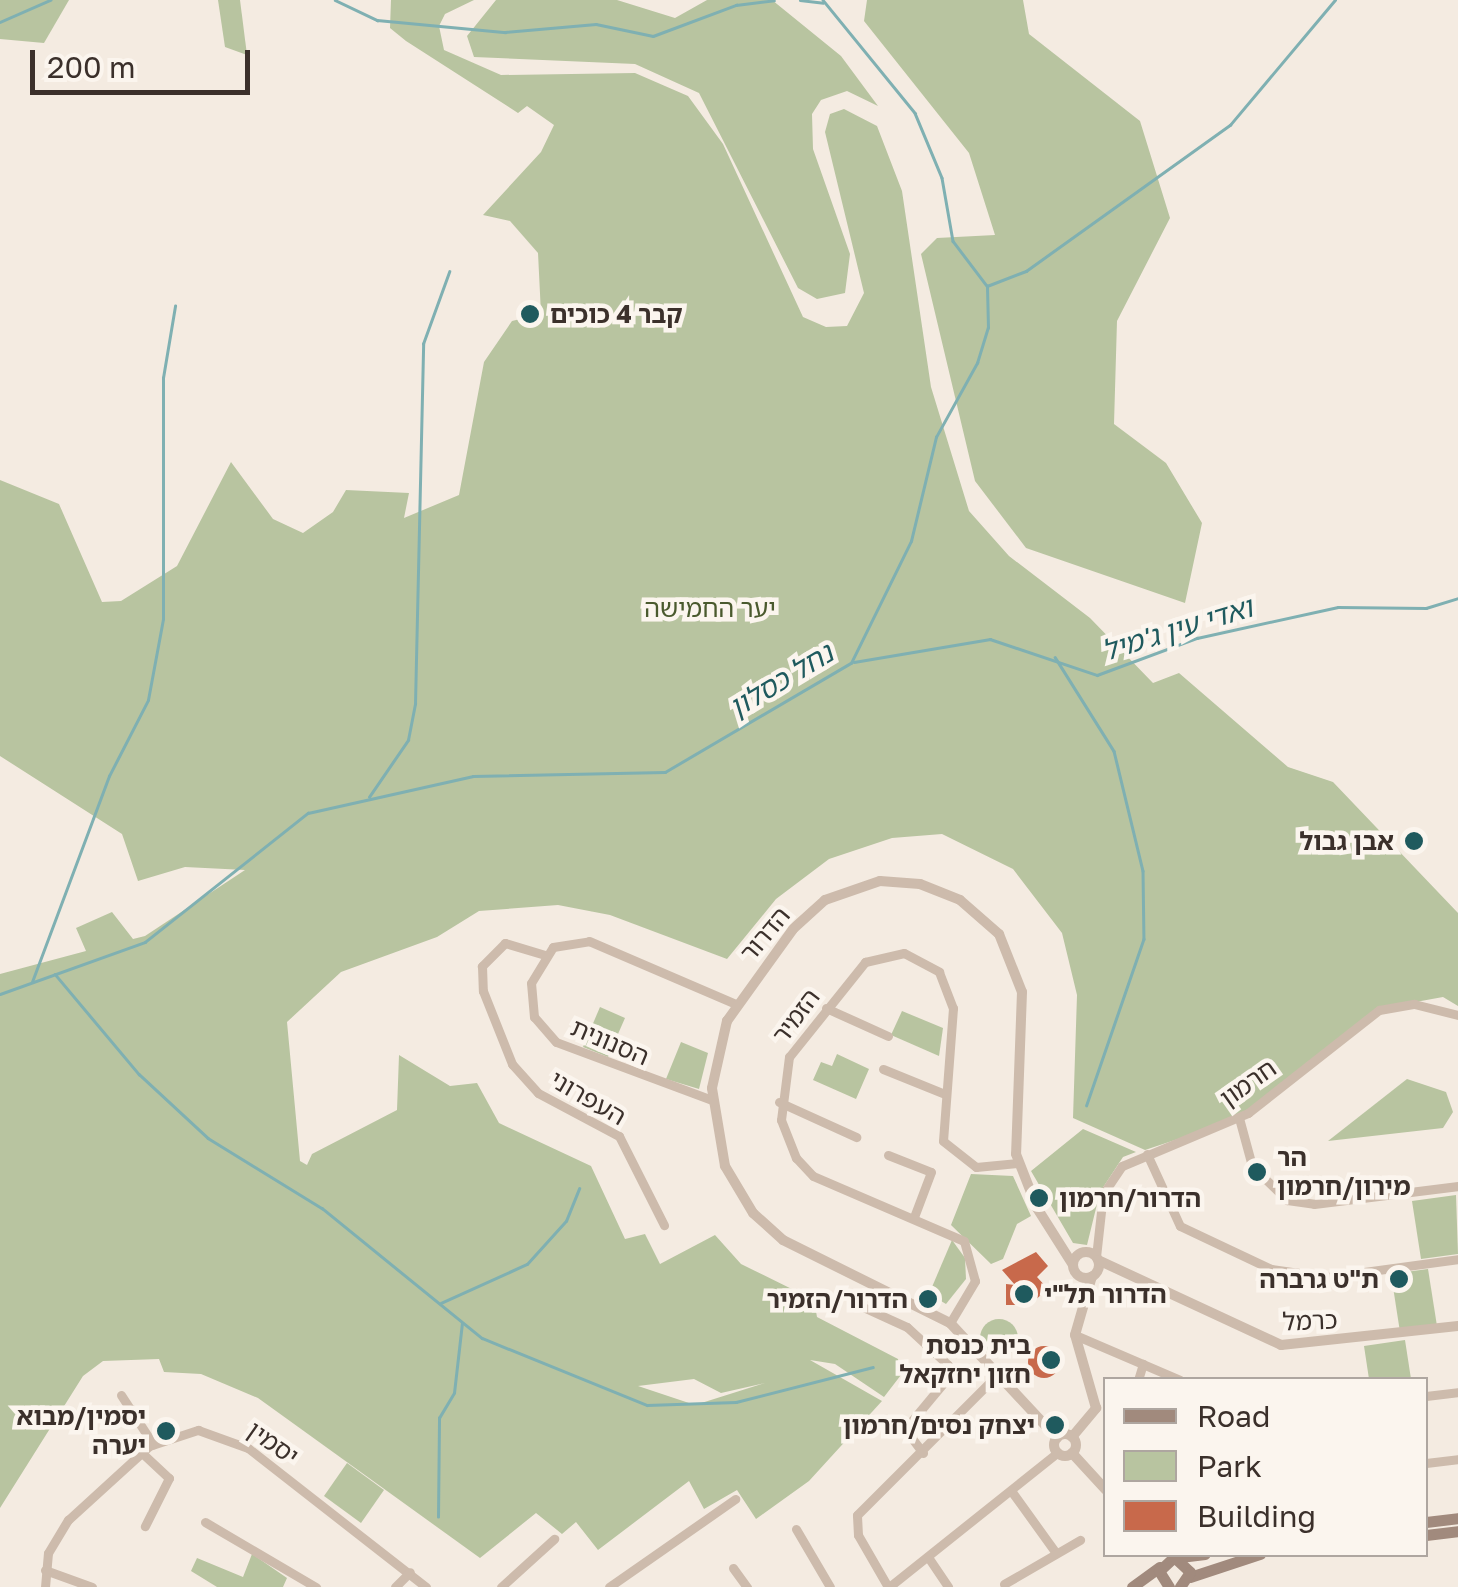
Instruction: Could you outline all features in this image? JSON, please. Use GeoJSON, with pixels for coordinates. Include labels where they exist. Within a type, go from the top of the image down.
{"type":"FeatureCollection","features":[{"type":"Feature","properties":{"kind":"main road"},"geometry":{"type":"LineString","coordinates":[[1428,1522],[1458,1518]]}},
{"type":"Feature","properties":{"kind":"main road"},"geometry":{"type":"LineString","coordinates":[[1428,1535],[1458,1531]]}},
{"type":"Feature","properties":{"kind":"main road"},"geometry":{"type":"LineString","coordinates":[[1166,1559],[1187,1583],[1252,1557]]}},
{"type":"Feature","properties":{"kind":"main road"},"geometry":{"type":"LineString","coordinates":[[1166,1559],[1168,1587]]}},
{"type":"Feature","properties":{"kind":"main road"},"geometry":{"type":"LineString","coordinates":[[1132,1587],[1166,1559]]}},
{"type":"Feature","properties":{"kind":"street","name":"הדרור"},"geometry":{"type":"LineString","coordinates":[[1057,1438],[950,1322],[902,1292],[798,1250],[767,1227],[725,1166],[712,1100],[720,1039],[736,1004],[793,929],[842,890],[901,882],[960,900],[999,934],[1021,979],[1018,1162],[1036,1208],[1067,1248],[1075,1269]]}},
{"type":"Feature","properties":{"kind":"street"},"geometry":{"type":"LineString","coordinates":[[544,955],[565,942],[589,941],[736,1004]]}},
{"type":"Feature","properties":{"kind":"street","name":"העפרוני"},"geometry":{"type":"LineString","coordinates":[[544,955],[505,942],[482,966],[483,991],[512,1064],[538,1093],[619,1136],[664,1224]]}},
{"type":"Feature","properties":{"kind":"street","name":"הזמיר"},"geometry":{"type":"LineString","coordinates":[[950,1322],[975,1281],[974,1259],[956,1235],[814,1176],[790,1147],[779,1102],[788,1058],[826,1008],[876,956],[904,952],[928,963],[947,984],[953,1008],[943,1141],[956,1158],[986,1168],[1018,1162]]}},
{"type":"Feature","properties":{"kind":"street","name":"הסנונית"},"geometry":{"type":"LineString","coordinates":[[544,955],[530,994],[548,1037],[712,1100]]}},
{"type":"Feature","properties":{"kind":"street","name":"חרמון"},"geometry":{"type":"LineString","coordinates":[[1090,1256],[1112,1176],[1147,1154],[1239,1118],[1379,1010],[1414,1004],[1458,1015]]}},
{"type":"Feature","properties":{"kind":"street"},"geometry":{"type":"LineString","coordinates":[[826,1008],[888,1036]]}},
{"type":"Feature","properties":{"kind":"street"},"geometry":{"type":"LineString","coordinates":[[883,1069],[945,1094]]}},
{"type":"Feature","properties":{"kind":"street"},"geometry":{"type":"LineString","coordinates":[[779,1102],[856,1137]]}},
{"type":"Feature","properties":{"kind":"street"},"geometry":{"type":"LineString","coordinates":[[1239,1118],[1265,1185],[1307,1204],[1455,1186]]}},
{"type":"Feature","properties":{"kind":"street"},"geometry":{"type":"LineString","coordinates":[[1147,1154],[1180,1226],[1271,1268],[1327,1277],[1458,1258]]}},
{"type":"Feature","properties":{"kind":"street"},"geometry":{"type":"LineString","coordinates":[[888,1155],[931,1172],[914,1217]]}},
{"type":"Feature","properties":{"kind":"street","name":"הדרור"},"geometry":{"type":"LineString","coordinates":[[1067,1248],[1090,1256]]}},
{"type":"Feature","properties":{"kind":"street"},"geometry":{"type":"LineString","coordinates":[[1072,1454],[1072,1437],[1096,1408],[1075,1335],[1081,1295],[1075,1269],[1090,1256]]}},
{"type":"Feature","properties":{"kind":"street"},"geometry":{"type":"LineString","coordinates":[[1081,1295],[1093,1276],[1090,1256]]}},
{"type":"Feature","properties":{"kind":"street","name":"כרמל"},"geometry":{"type":"LineString","coordinates":[[1090,1256],[1118,1275],[1281,1344],[1458,1326]]}},
{"type":"Feature","properties":{"kind":"street","name":"כרמל"},"geometry":{"type":"LineString","coordinates":[[1075,1269],[1093,1276],[1118,1275]]}},
{"type":"Feature","properties":{"kind":"street"},"geometry":{"type":"LineString","coordinates":[[852,1302],[907,1327],[948,1365],[945,1381],[905,1428],[923,1453]]}},
{"type":"Feature","properties":{"kind":"street"},"geometry":{"type":"LineString","coordinates":[[1075,1335],[1173,1377]]}},
{"type":"Feature","properties":{"kind":"street"},"geometry":{"type":"LineString","coordinates":[[1139,1377],[1143,1364]]}},
{"type":"Feature","properties":{"kind":"street"},"geometry":{"type":"LineString","coordinates":[[999,1373],[855,1521],[889,1587],[1058,1452],[1072,1454],[1103,1487]]}},
{"type":"Feature","properties":{"kind":"street"},"geometry":{"type":"LineString","coordinates":[[1428,1396],[1458,1392]]}},
{"type":"Feature","properties":{"kind":"street"},"geometry":{"type":"LineString","coordinates":[[120,1395],[152,1444]]}},
{"type":"Feature","properties":{"kind":"street","name":"יסמין"},"geometry":{"type":"LineString","coordinates":[[46,1587],[45,1570],[68,1520],[152,1444],[198,1430],[235,1439],[426,1587]]}},
{"type":"Feature","properties":{"kind":"street"},"geometry":{"type":"LineString","coordinates":[[1058,1452],[1057,1438],[1072,1437]]}},
{"type":"Feature","properties":{"kind":"street"},"geometry":{"type":"LineString","coordinates":[[142,1453],[169,1478],[145,1526]]}},
{"type":"Feature","properties":{"kind":"street"},"geometry":{"type":"LineString","coordinates":[[1428,1463],[1458,1458]]}},
{"type":"Feature","properties":{"kind":"street"},"geometry":{"type":"LineString","coordinates":[[1012,1492],[1056,1553]]}},
{"type":"Feature","properties":{"kind":"street"},"geometry":{"type":"LineString","coordinates":[[608,1587],[735,1499]]}},
{"type":"Feature","properties":{"kind":"street"},"geometry":{"type":"LineString","coordinates":[[205,1522],[316,1587]]}},
{"type":"Feature","properties":{"kind":"street"},"geometry":{"type":"LineString","coordinates":[[796,1529],[830,1587]]}},
{"type":"Feature","properties":{"kind":"street"},"geometry":{"type":"LineString","coordinates":[[501,1587],[554,1539]]}},
{"type":"Feature","properties":{"kind":"street"},"geometry":{"type":"LineString","coordinates":[[1004,1584],[1080,1540]]}},
{"type":"Feature","properties":{"kind":"street"},"geometry":{"type":"LineString","coordinates":[[928,1557],[948,1587]]}},
{"type":"Feature","properties":{"kind":"street"},"geometry":{"type":"LineString","coordinates":[[734,1568],[747,1587]]}},
{"type":"Feature","properties":{"kind":"street"},"geometry":{"type":"LineString","coordinates":[[45,1570],[92,1587]]}},
{"type":"Feature","properties":{"kind":"street"},"geometry":{"type":"LineString","coordinates":[[396,1587],[410,1572]]}},
{"type":"Feature","properties":{"kind":"green space"},"geometry":{"type":"Polygon","coordinates":[[[0,0],[69,0],[44,43],[0,39],[0,0]]]}},
{"type":"Feature","properties":{"kind":"green space"},"geometry":{"type":"Polygon","coordinates":[[[218,0],[240,0],[247,55],[225,47],[218,0]]]}},
{"type":"Feature","properties":{"kind":"green space","name":"יער החמישה"},"geometry":{"type":"Polygon","coordinates":[[[391,0],[474,0],[445,14],[439,26],[444,50],[501,75],[635,73],[688,96],[723,144],[803,317],[826,327],[847,326],[864,293],[825,132],[830,114],[844,109],[877,126],[902,191],[931,387],[969,511],[1009,556],[1090,618],[1153,683],[1179,673],[1288,767],[1333,782],[1458,913],[1458,1006],[1443,997],[1388,1007],[1238,1119],[1145,1150],[1073,1118],[1077,995],[1062,933],[1013,869],[942,834],[892,838],[829,859],[776,899],[727,959],[610,915],[558,905],[479,911],[437,937],[341,972],[287,1022],[300,1161],[307,1165],[312,1154],[397,1110],[399,1055],[450,1086],[477,1083],[499,1123],[591,1166],[625,1239],[645,1234],[660,1264],[715,1235],[741,1264],[814,1300],[817,1317],[898,1359],[901,1375],[884,1397],[835,1364],[810,1360],[882,1401],[809,1481],[756,1519],[737,1490],[704,1509],[689,1481],[598,1550],[576,1522],[562,1534],[536,1513],[480,1558],[258,1398],[201,1374],[164,1372],[159,1359],[103,1361],[83,1376],[0,1508],[0,974],[86,951],[76,928],[112,912],[133,939],[145,936],[245,870],[185,867],[138,881],[122,834],[0,756],[0,480],[59,504],[102,602],[121,601],[177,566],[231,462],[273,519],[303,533],[333,512],[346,490],[409,493],[404,518],[459,495],[484,362],[512,321],[541,314],[538,253],[510,221],[483,215],[541,152],[554,125],[527,106],[518,113],[390,28],[391,0]],[[694,1379],[638,1386],[695,1405],[765,1383],[721,1393],[694,1379]]]}},
{"type":"Feature","properties":{"kind":"green space"},"geometry":{"type":"Polygon","coordinates":[[[496,0],[617,0],[675,18],[707,0],[772,0],[841,56],[878,106],[847,91],[821,100],[812,114],[813,149],[850,254],[845,293],[817,299],[798,288],[699,93],[635,64],[474,57],[467,36],[496,0]]]}},
{"type":"Feature","properties":{"kind":"green space"},"geometry":{"type":"Polygon","coordinates":[[[867,0],[1023,0],[1029,34],[1140,121],[1170,218],[1117,321],[1114,424],[1166,463],[1202,523],[1185,603],[1026,548],[975,481],[921,254],[937,238],[995,235],[969,153],[864,21],[867,0]]]}},
{"type":"Feature","properties":{"kind":"green space"},"geometry":{"type":"Polygon","coordinates":[[[600,1007],[625,1018],[608,1057],[583,1047],[600,1007]]]}},
{"type":"Feature","properties":{"kind":"green space"},"geometry":{"type":"Polygon","coordinates":[[[902,1011],[943,1028],[939,1056],[891,1035],[902,1011]]]}},
{"type":"Feature","properties":{"kind":"green space"},"geometry":{"type":"Polygon","coordinates":[[[681,1042],[708,1053],[699,1089],[666,1079],[681,1042]]]}},
{"type":"Feature","properties":{"kind":"green space"},"geometry":{"type":"Polygon","coordinates":[[[837,1054],[869,1069],[856,1099],[813,1080],[821,1062],[832,1066],[837,1054]]]}},
{"type":"Feature","properties":{"kind":"green space"},"geometry":{"type":"Polygon","coordinates":[[[1407,1079],[1446,1092],[1453,1112],[1443,1128],[1328,1141],[1407,1079]]]}},
{"type":"Feature","properties":{"kind":"green space"},"geometry":{"type":"Polygon","coordinates":[[[1083,1129],[1136,1152],[1123,1157],[1100,1192],[1087,1245],[1073,1243],[1031,1171],[1083,1129]]]}},
{"type":"Feature","properties":{"kind":"green space"},"geometry":{"type":"Polygon","coordinates":[[[971,1174],[1013,1176],[1031,1216],[1017,1224],[1003,1259],[991,1264],[951,1225],[971,1174]]]}},
{"type":"Feature","properties":{"kind":"green space"},"geometry":{"type":"Polygon","coordinates":[[[1456,1195],[1458,1254],[1421,1259],[1412,1201],[1456,1195]]]}},
{"type":"Feature","properties":{"kind":"green space"},"geometry":{"type":"Polygon","coordinates":[[[952,1240],[965,1258],[966,1279],[946,1304],[929,1294],[952,1240]]]}},
{"type":"Feature","properties":{"kind":"green space"},"geometry":{"type":"Polygon","coordinates":[[[1428,1269],[1437,1326],[1400,1332],[1391,1274],[1428,1269]]]}},
{"type":"Feature","properties":{"kind":"green space"},"geometry":{"type":"Polygon","coordinates":[[[999,1319],[1013,1324],[1018,1338],[1013,1352],[999,1357],[985,1352],[980,1338],[985,1324],[999,1319]]]}},
{"type":"Feature","properties":{"kind":"green space"},"geometry":{"type":"Polygon","coordinates":[[[1405,1340],[1411,1377],[1369,1377],[1364,1346],[1405,1340]]]}},
{"type":"Feature","properties":{"kind":"green space"},"geometry":{"type":"Polygon","coordinates":[[[347,1463],[384,1490],[361,1523],[324,1496],[347,1463]]]}},
{"type":"Feature","properties":{"kind":"green space"},"geometry":{"type":"Polygon","coordinates":[[[252,1554],[287,1578],[283,1587],[217,1587],[191,1571],[197,1558],[243,1577],[252,1554]]]}},
{"type":"Feature","properties":{"kind":"building","name":"הדרור תל\"י"},"geometry":{"type":"Polygon","coordinates":[[[1036,1252],[1048,1266],[1037,1277],[1048,1289],[1034,1301],[1022,1288],[1022,1305],[1006,1305],[1006,1284],[1015,1285],[1002,1270],[1036,1252]]]}},
{"type":"Feature","properties":{"kind":"building","name":"בית כנסת חזון יחזקאל"},"geometry":{"type":"Polygon","coordinates":[[[1044,1346],[1055,1351],[1060,1362],[1055,1373],[1044,1378],[1033,1373],[1028,1362],[1033,1351],[1044,1346]]]}},
{"type":"Feature","properties":{"kind":"waterway"},"geometry":{"type":"LineString","coordinates":[[0,22],[50,0]]}},
{"type":"Feature","properties":{"kind":"waterway"},"geometry":{"type":"LineString","coordinates":[[335,0],[377,20],[505,32],[596,24],[653,36],[736,5],[774,0]]}},
{"type":"Feature","properties":{"kind":"waterway"},"geometry":{"type":"LineString","coordinates":[[800,0],[823,3]]}},
{"type":"Feature","properties":{"kind":"waterway"},"geometry":{"type":"LineString","coordinates":[[823,0],[915,113],[942,178],[953,241],[987,286]]}},
{"type":"Feature","properties":{"kind":"waterway","name":"נחל כסלון"},"geometry":{"type":"LineString","coordinates":[[0,994],[145,942],[308,813],[473,776],[665,772],[851,663],[911,541],[936,437],[977,363],[988,328],[987,286],[1026,271],[1230,125],[1335,0]]}},
{"type":"Feature","properties":{"kind":"waterway"},"geometry":{"type":"LineString","coordinates":[[369,797],[408,740],[415,704],[423,344],[449,272]]}},
{"type":"Feature","properties":{"kind":"waterway"},"geometry":{"type":"LineString","coordinates":[[32,982],[109,776],[148,700],[163,619],[163,378],[175,306]]}},
{"type":"Feature","properties":{"kind":"waterway","name":"ואדי עין ג'מיל"},"geometry":{"type":"LineString","coordinates":[[854,662],[990,639],[1097,675],[1197,638],[1338,607],[1426,608],[1458,598]]}},
{"type":"Feature","properties":{"kind":"waterway"},"geometry":{"type":"LineString","coordinates":[[1055,657],[1114,751],[1143,871],[1144,939],[1087,1105]]}},
{"type":"Feature","properties":{"kind":"waterway"},"geometry":{"type":"LineString","coordinates":[[55,974],[139,1074],[208,1138],[322,1208],[482,1338],[647,1405],[736,1402],[873,1367]]}},
{"type":"Feature","properties":{"kind":"waterway"},"geometry":{"type":"LineString","coordinates":[[441,1303],[527,1264],[566,1221],[579,1188]]}},
{"type":"Feature","properties":{"kind":"waterway"},"geometry":{"type":"LineString","coordinates":[[438,1517],[439,1418],[454,1393],[462,1323]]}},
{"type":"Feature","properties":{"kind":"place","name":"קבר 4 כוכים"},"geometry":{"type":"Point","coordinates":[530,314]}},
{"type":"Feature","properties":{"kind":"place","name":"אבן גבול"},"geometry":{"type":"Point","coordinates":[1414,841]}},
{"type":"Feature","properties":{"kind":"place","name":"הר מירון/חרמון"},"geometry":{"type":"Point","coordinates":[1257,1172]}},
{"type":"Feature","properties":{"kind":"place","name":"הדרור/חרמון"},"geometry":{"type":"Point","coordinates":[1039,1198]}},
{"type":"Feature","properties":{"kind":"place","name":"ת\"ט גרברה"},"geometry":{"type":"Point","coordinates":[1399,1279]}},
{"type":"Feature","properties":{"kind":"place","name":"הדרור תל\"י"},"geometry":{"type":"Point","coordinates":[1024,1294]}},
{"type":"Feature","properties":{"kind":"place","name":"הדרור/הזמיר"},"geometry":{"type":"Point","coordinates":[928,1299]}},
{"type":"Feature","properties":{"kind":"place","name":"בית כנסת חזון יחזקאל"},"geometry":{"type":"Point","coordinates":[1051,1360]}},
{"type":"Feature","properties":{"kind":"place","name":"יצחק נסים/חרמון"},"geometry":{"type":"Point","coordinates":[1055,1425]}},
{"type":"Feature","properties":{"kind":"place","name":"יסמין/מבוא יערה"},"geometry":{"type":"Point","coordinates":[166,1431]}}]}
